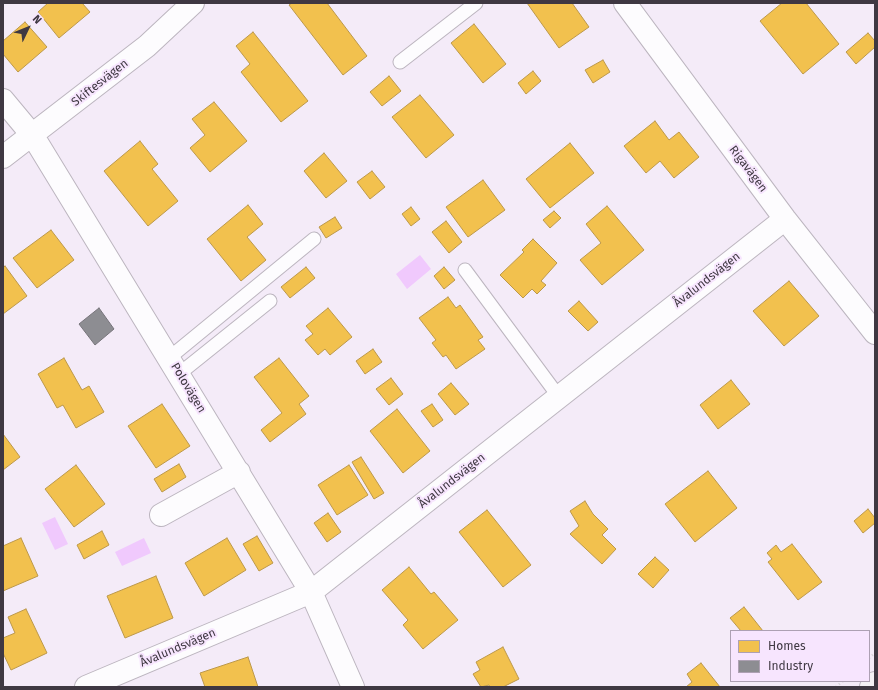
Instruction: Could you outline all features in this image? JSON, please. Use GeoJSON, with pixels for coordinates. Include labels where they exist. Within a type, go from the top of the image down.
{"type":"FeatureCollection","features":[{"type":"Feature","properties":{"kind":"main road"},"geometry":{"type":"LineString","coordinates":[[871,687],[875,683]]}},
{"type":"Feature","properties":{"kind":"street","name":"Skiftesvägen"},"geometry":{"type":"LineString","coordinates":[[3,157],[33,136],[147,46],[193,3]]}},
{"type":"Feature","properties":{"kind":"street","name":"Rigavägen"},"geometry":{"type":"LineString","coordinates":[[625,3],[785,218],[875,333]]}},
{"type":"Feature","properties":{"kind":"street","name":"Polovägen"},"geometry":{"type":"LineString","coordinates":[[3,100],[33,136],[311,592],[353,687]]}},
{"type":"Feature","properties":{"kind":"street","name":"Åvalundsvägen"},"geometry":{"type":"LineString","coordinates":[[86,687],[311,592],[785,218]]}},
{"type":"Feature","properties":{"kind":"street"},"geometry":{"type":"LineString","coordinates":[[161,515],[239,472]]}},
{"type":"Feature","properties":{"kind":"lane"},"geometry":{"type":"LineString","coordinates":[[400,62],[476,3]]}},
{"type":"Feature","properties":{"kind":"lane"},"geometry":{"type":"LineString","coordinates":[[174,366],[314,239]]}},
{"type":"Feature","properties":{"kind":"lane"},"geometry":{"type":"LineString","coordinates":[[465,270],[559,397]]}},
{"type":"Feature","properties":{"kind":"lane"},"geometry":{"type":"LineString","coordinates":[[174,366],[270,301]]}},
{"type":"Feature","properties":{"kind":"shaded area"},"geometry":{"type":"Polygon","coordinates":[[[420,255],[431,269],[407,289],[396,274],[420,255]]]}},
{"type":"Feature","properties":{"kind":"shaded area"},"geometry":{"type":"Polygon","coordinates":[[[55,517],[68,544],[55,550],[42,523],[55,517]]]}},
{"type":"Feature","properties":{"kind":"shaded area"},"geometry":{"type":"Polygon","coordinates":[[[144,538],[151,553],[122,566],[115,552],[144,538]]]}},
{"type":"Feature","properties":{"kind":"building: Homes"},"geometry":{"type":"Polygon","coordinates":[[[48,3],[82,3],[90,12],[59,38],[38,12],[48,3]]]}},
{"type":"Feature","properties":{"kind":"building: Homes"},"geometry":{"type":"Polygon","coordinates":[[[292,3],[327,3],[367,56],[343,75],[289,5],[292,3]]]}},
{"type":"Feature","properties":{"kind":"building: Homes"},"geometry":{"type":"Polygon","coordinates":[[[527,3],[572,3],[589,27],[559,48],[527,3]]]}},
{"type":"Feature","properties":{"kind":"building: Homes"},"geometry":{"type":"Polygon","coordinates":[[[782,3],[806,3],[839,44],[803,74],[760,21],[782,3]]]}},
{"type":"Feature","properties":{"kind":"building: Homes"},"geometry":{"type":"Polygon","coordinates":[[[25,22],[47,47],[18,72],[3,54],[3,41],[25,22]]]}},
{"type":"Feature","properties":{"kind":"building: Homes"},"geometry":{"type":"Polygon","coordinates":[[[474,24],[506,64],[483,83],[451,43],[474,24]]]}},
{"type":"Feature","properties":{"kind":"building: Homes"},"geometry":{"type":"Polygon","coordinates":[[[253,32],[308,101],[281,122],[241,72],[250,64],[236,46],[253,32]]]}},
{"type":"Feature","properties":{"kind":"building: Homes"},"geometry":{"type":"Polygon","coordinates":[[[868,33],[875,41],[875,47],[856,64],[846,52],[868,33]]]}},
{"type":"Feature","properties":{"kind":"building: Homes"},"geometry":{"type":"Polygon","coordinates":[[[603,60],[610,72],[593,83],[585,70],[603,60]]]}},
{"type":"Feature","properties":{"kind":"building: Homes"},"geometry":{"type":"Polygon","coordinates":[[[533,71],[541,81],[526,94],[518,83],[533,71]]]}},
{"type":"Feature","properties":{"kind":"building: Homes"},"geometry":{"type":"Polygon","coordinates":[[[389,76],[401,91],[382,106],[370,92],[389,76]]]}},
{"type":"Feature","properties":{"kind":"building: Homes"},"geometry":{"type":"Polygon","coordinates":[[[420,95],[454,135],[426,158],[392,117],[420,95]]]}},
{"type":"Feature","properties":{"kind":"building: Homes"},"geometry":{"type":"Polygon","coordinates":[[[214,102],[247,141],[210,172],[190,148],[205,135],[192,119],[214,102]]]}},
{"type":"Feature","properties":{"kind":"building: Homes"},"geometry":{"type":"Polygon","coordinates":[[[655,121],[669,140],[679,132],[699,157],[674,178],[660,161],[646,173],[624,146],[655,121]]]}},
{"type":"Feature","properties":{"kind":"building: Homes"},"geometry":{"type":"Polygon","coordinates":[[[140,141],[158,164],[152,169],[178,201],[148,226],[104,171],[140,141]]]}},
{"type":"Feature","properties":{"kind":"building: Homes"},"geometry":{"type":"Polygon","coordinates":[[[570,143],[594,173],[550,208],[526,179],[570,143]]]}},
{"type":"Feature","properties":{"kind":"building: Homes"},"geometry":{"type":"Polygon","coordinates":[[[324,153],[347,181],[326,198],[304,171],[324,153]]]}},
{"type":"Feature","properties":{"kind":"building: Homes"},"geometry":{"type":"Polygon","coordinates":[[[372,171],[385,187],[370,199],[357,182],[372,171]]]}},
{"type":"Feature","properties":{"kind":"building: Homes"},"geometry":{"type":"Polygon","coordinates":[[[483,180],[505,210],[468,237],[446,207],[483,180]]]}},
{"type":"Feature","properties":{"kind":"building: Homes"},"geometry":{"type":"Polygon","coordinates":[[[248,205],[263,224],[247,237],[266,260],[241,281],[207,239],[248,205]]]}},
{"type":"Feature","properties":{"kind":"building: Homes"},"geometry":{"type":"Polygon","coordinates":[[[607,206],[644,250],[602,285],[580,260],[601,243],[586,224],[607,206]]]}},
{"type":"Feature","properties":{"kind":"building: Homes"},"geometry":{"type":"Polygon","coordinates":[[[411,207],[420,219],[411,226],[402,214],[411,207]]]}},
{"type":"Feature","properties":{"kind":"building: Homes"},"geometry":{"type":"Polygon","coordinates":[[[554,211],[561,218],[550,228],[543,220],[554,211]]]}},
{"type":"Feature","properties":{"kind":"building: Homes"},"geometry":{"type":"Polygon","coordinates":[[[335,217],[342,228],[326,238],[319,227],[335,217]]]}},
{"type":"Feature","properties":{"kind":"building: Homes"},"geometry":{"type":"Polygon","coordinates":[[[446,221],[462,242],[449,253],[432,232],[446,221]]]}},
{"type":"Feature","properties":{"kind":"building: Homes"},"geometry":{"type":"Polygon","coordinates":[[[51,230],[74,260],[37,288],[13,258],[51,230]]]}},
{"type":"Feature","properties":{"kind":"building: Homes"},"geometry":{"type":"Polygon","coordinates":[[[533,239],[557,263],[541,281],[546,285],[537,294],[532,289],[523,298],[500,275],[524,252],[522,250],[533,239]]]}},
{"type":"Feature","properties":{"kind":"building: Homes"},"geometry":{"type":"Polygon","coordinates":[[[5,266],[27,296],[3,314],[3,268],[5,266]]]}},
{"type":"Feature","properties":{"kind":"building: Homes"},"geometry":{"type":"Polygon","coordinates":[[[306,267],[315,278],[290,298],[281,287],[306,267]]]}},
{"type":"Feature","properties":{"kind":"building: Homes"},"geometry":{"type":"Polygon","coordinates":[[[444,267],[455,280],[444,289],[434,276],[444,267]]]}},
{"type":"Feature","properties":{"kind":"building: Homes"},"geometry":{"type":"Polygon","coordinates":[[[789,281],[819,316],[784,346],[753,311],[789,281]]]}},
{"type":"Feature","properties":{"kind":"building: Homes"},"geometry":{"type":"Polygon","coordinates":[[[448,297],[456,308],[460,305],[483,337],[478,340],[485,349],[456,369],[446,355],[443,357],[432,343],[436,340],[419,318],[448,297]]]}},
{"type":"Feature","properties":{"kind":"building: Homes"},"geometry":{"type":"Polygon","coordinates":[[[579,301],[598,322],[588,331],[568,311],[579,301]]]}},
{"type":"Feature","properties":{"kind":"building: Homes"},"geometry":{"type":"Polygon","coordinates":[[[328,308],[352,337],[330,355],[325,349],[318,355],[305,340],[313,334],[306,326],[328,308]]]}},
{"type":"Feature","properties":{"kind":"building: Homes"},"geometry":{"type":"Polygon","coordinates":[[[373,349],[382,362],[365,374],[356,361],[373,349]]]}},
{"type":"Feature","properties":{"kind":"building: Homes"},"geometry":{"type":"Polygon","coordinates":[[[64,358],[82,390],[89,386],[104,412],[76,428],[63,405],[57,408],[38,374],[64,358]]]}},
{"type":"Feature","properties":{"kind":"building: Homes"},"geometry":{"type":"Polygon","coordinates":[[[279,358],[309,396],[299,404],[306,414],[270,442],[261,430],[282,413],[254,377],[279,358]]]}},
{"type":"Feature","properties":{"kind":"building: Homes"},"geometry":{"type":"Polygon","coordinates":[[[391,378],[403,394],[389,405],[376,389],[391,378]]]}},
{"type":"Feature","properties":{"kind":"building: Homes"},"geometry":{"type":"Polygon","coordinates":[[[731,380],[750,404],[718,429],[700,405],[731,380]]]}},
{"type":"Feature","properties":{"kind":"building: Homes"},"geometry":{"type":"Polygon","coordinates":[[[451,383],[469,404],[455,415],[438,394],[451,383]]]}},
{"type":"Feature","properties":{"kind":"building: Homes"},"geometry":{"type":"Polygon","coordinates":[[[162,404],[190,446],[156,468],[128,426],[162,404]]]}},
{"type":"Feature","properties":{"kind":"building: Homes"},"geometry":{"type":"Polygon","coordinates":[[[432,404],[443,420],[433,427],[421,411],[432,404]]]}},
{"type":"Feature","properties":{"kind":"building: Homes"},"geometry":{"type":"Polygon","coordinates":[[[397,409],[430,451],[403,473],[370,431],[397,409]]]}},
{"type":"Feature","properties":{"kind":"building: Homes"},"geometry":{"type":"Polygon","coordinates":[[[3,434],[20,457],[3,470],[3,434]]]}},
{"type":"Feature","properties":{"kind":"building: Homes"},"geometry":{"type":"Polygon","coordinates":[[[361,457],[384,493],[374,499],[352,462],[361,457]]]}},
{"type":"Feature","properties":{"kind":"building: Homes"},"geometry":{"type":"Polygon","coordinates":[[[179,464],[186,477],[162,492],[154,479],[179,464]]]}},
{"type":"Feature","properties":{"kind":"building: Homes"},"geometry":{"type":"Polygon","coordinates":[[[76,465],[105,504],[74,527],[45,489],[76,465]]]}},
{"type":"Feature","properties":{"kind":"building: Homes"},"geometry":{"type":"Polygon","coordinates":[[[349,465],[368,495],[337,515],[318,485],[349,465]]]}},
{"type":"Feature","properties":{"kind":"building: Homes"},"geometry":{"type":"Polygon","coordinates":[[[708,471],[737,508],[695,542],[665,504],[708,471]]]}},
{"type":"Feature","properties":{"kind":"building: Homes"},"geometry":{"type":"Polygon","coordinates":[[[585,501],[593,514],[608,529],[602,535],[616,549],[602,564],[570,534],[579,526],[570,511],[585,501]]]}},
{"type":"Feature","properties":{"kind":"building: Homes"},"geometry":{"type":"Polygon","coordinates":[[[868,509],[875,518],[875,523],[863,533],[854,521],[868,509]]]}},
{"type":"Feature","properties":{"kind":"building: Homes"},"geometry":{"type":"Polygon","coordinates":[[[487,510],[531,565],[503,587],[459,532],[487,510]]]}},
{"type":"Feature","properties":{"kind":"building: Homes"},"geometry":{"type":"Polygon","coordinates":[[[328,513],[341,532],[327,542],[314,523],[328,513]]]}},
{"type":"Feature","properties":{"kind":"building: Homes"},"geometry":{"type":"Polygon","coordinates":[[[102,531],[109,545],[84,559],[77,545],[102,531]]]}},
{"type":"Feature","properties":{"kind":"building: Homes"},"geometry":{"type":"Polygon","coordinates":[[[257,536],[273,563],[259,571],[243,544],[257,536]]]}},
{"type":"Feature","properties":{"kind":"building: Homes"},"geometry":{"type":"Polygon","coordinates":[[[21,538],[38,576],[3,591],[3,546],[21,538]]]}},
{"type":"Feature","properties":{"kind":"building: Homes"},"geometry":{"type":"Polygon","coordinates":[[[227,538],[246,570],[204,596],[185,563],[227,538]]]}},
{"type":"Feature","properties":{"kind":"building: Homes"},"geometry":{"type":"Polygon","coordinates":[[[792,544],[822,582],[798,600],[768,562],[772,559],[767,553],[776,545],[781,552],[792,544]]]}},
{"type":"Feature","properties":{"kind":"building: Homes"},"geometry":{"type":"Polygon","coordinates":[[[655,557],[669,570],[653,588],[638,574],[655,557]]]}},
{"type":"Feature","properties":{"kind":"building: Homes"},"geometry":{"type":"Polygon","coordinates":[[[409,567],[431,594],[434,592],[458,620],[423,649],[403,625],[408,620],[382,590],[409,567]]]}},
{"type":"Feature","properties":{"kind":"building: Homes"},"geometry":{"type":"Polygon","coordinates":[[[156,576],[173,618],[125,638],[107,596],[156,576]]]}},
{"type":"Feature","properties":{"kind":"building: Homes"},"geometry":{"type":"Polygon","coordinates":[[[744,607],[762,630],[740,630],[730,618],[744,607]]]}},
{"type":"Feature","properties":{"kind":"building: Homes"},"geometry":{"type":"Polygon","coordinates":[[[26,609],[47,653],[11,670],[3,653],[3,638],[15,633],[8,617],[26,609]]]}},
{"type":"Feature","properties":{"kind":"building: Homes"},"geometry":{"type":"Polygon","coordinates":[[[503,647],[519,679],[503,687],[490,687],[489,685],[481,687],[473,674],[480,670],[476,662],[503,647]]]}},
{"type":"Feature","properties":{"kind":"building: Homes"},"geometry":{"type":"Polygon","coordinates":[[[248,657],[258,687],[205,687],[200,673],[248,657]]]}},
{"type":"Feature","properties":{"kind":"building: Homes"},"geometry":{"type":"Polygon","coordinates":[[[701,663],[720,687],[686,687],[692,682],[687,674],[701,663]]]}},
{"type":"Feature","properties":{"kind":"building: Industry"},"geometry":{"type":"Polygon","coordinates":[[[99,308],[114,329],[95,345],[79,324],[99,308]]]}}]}
